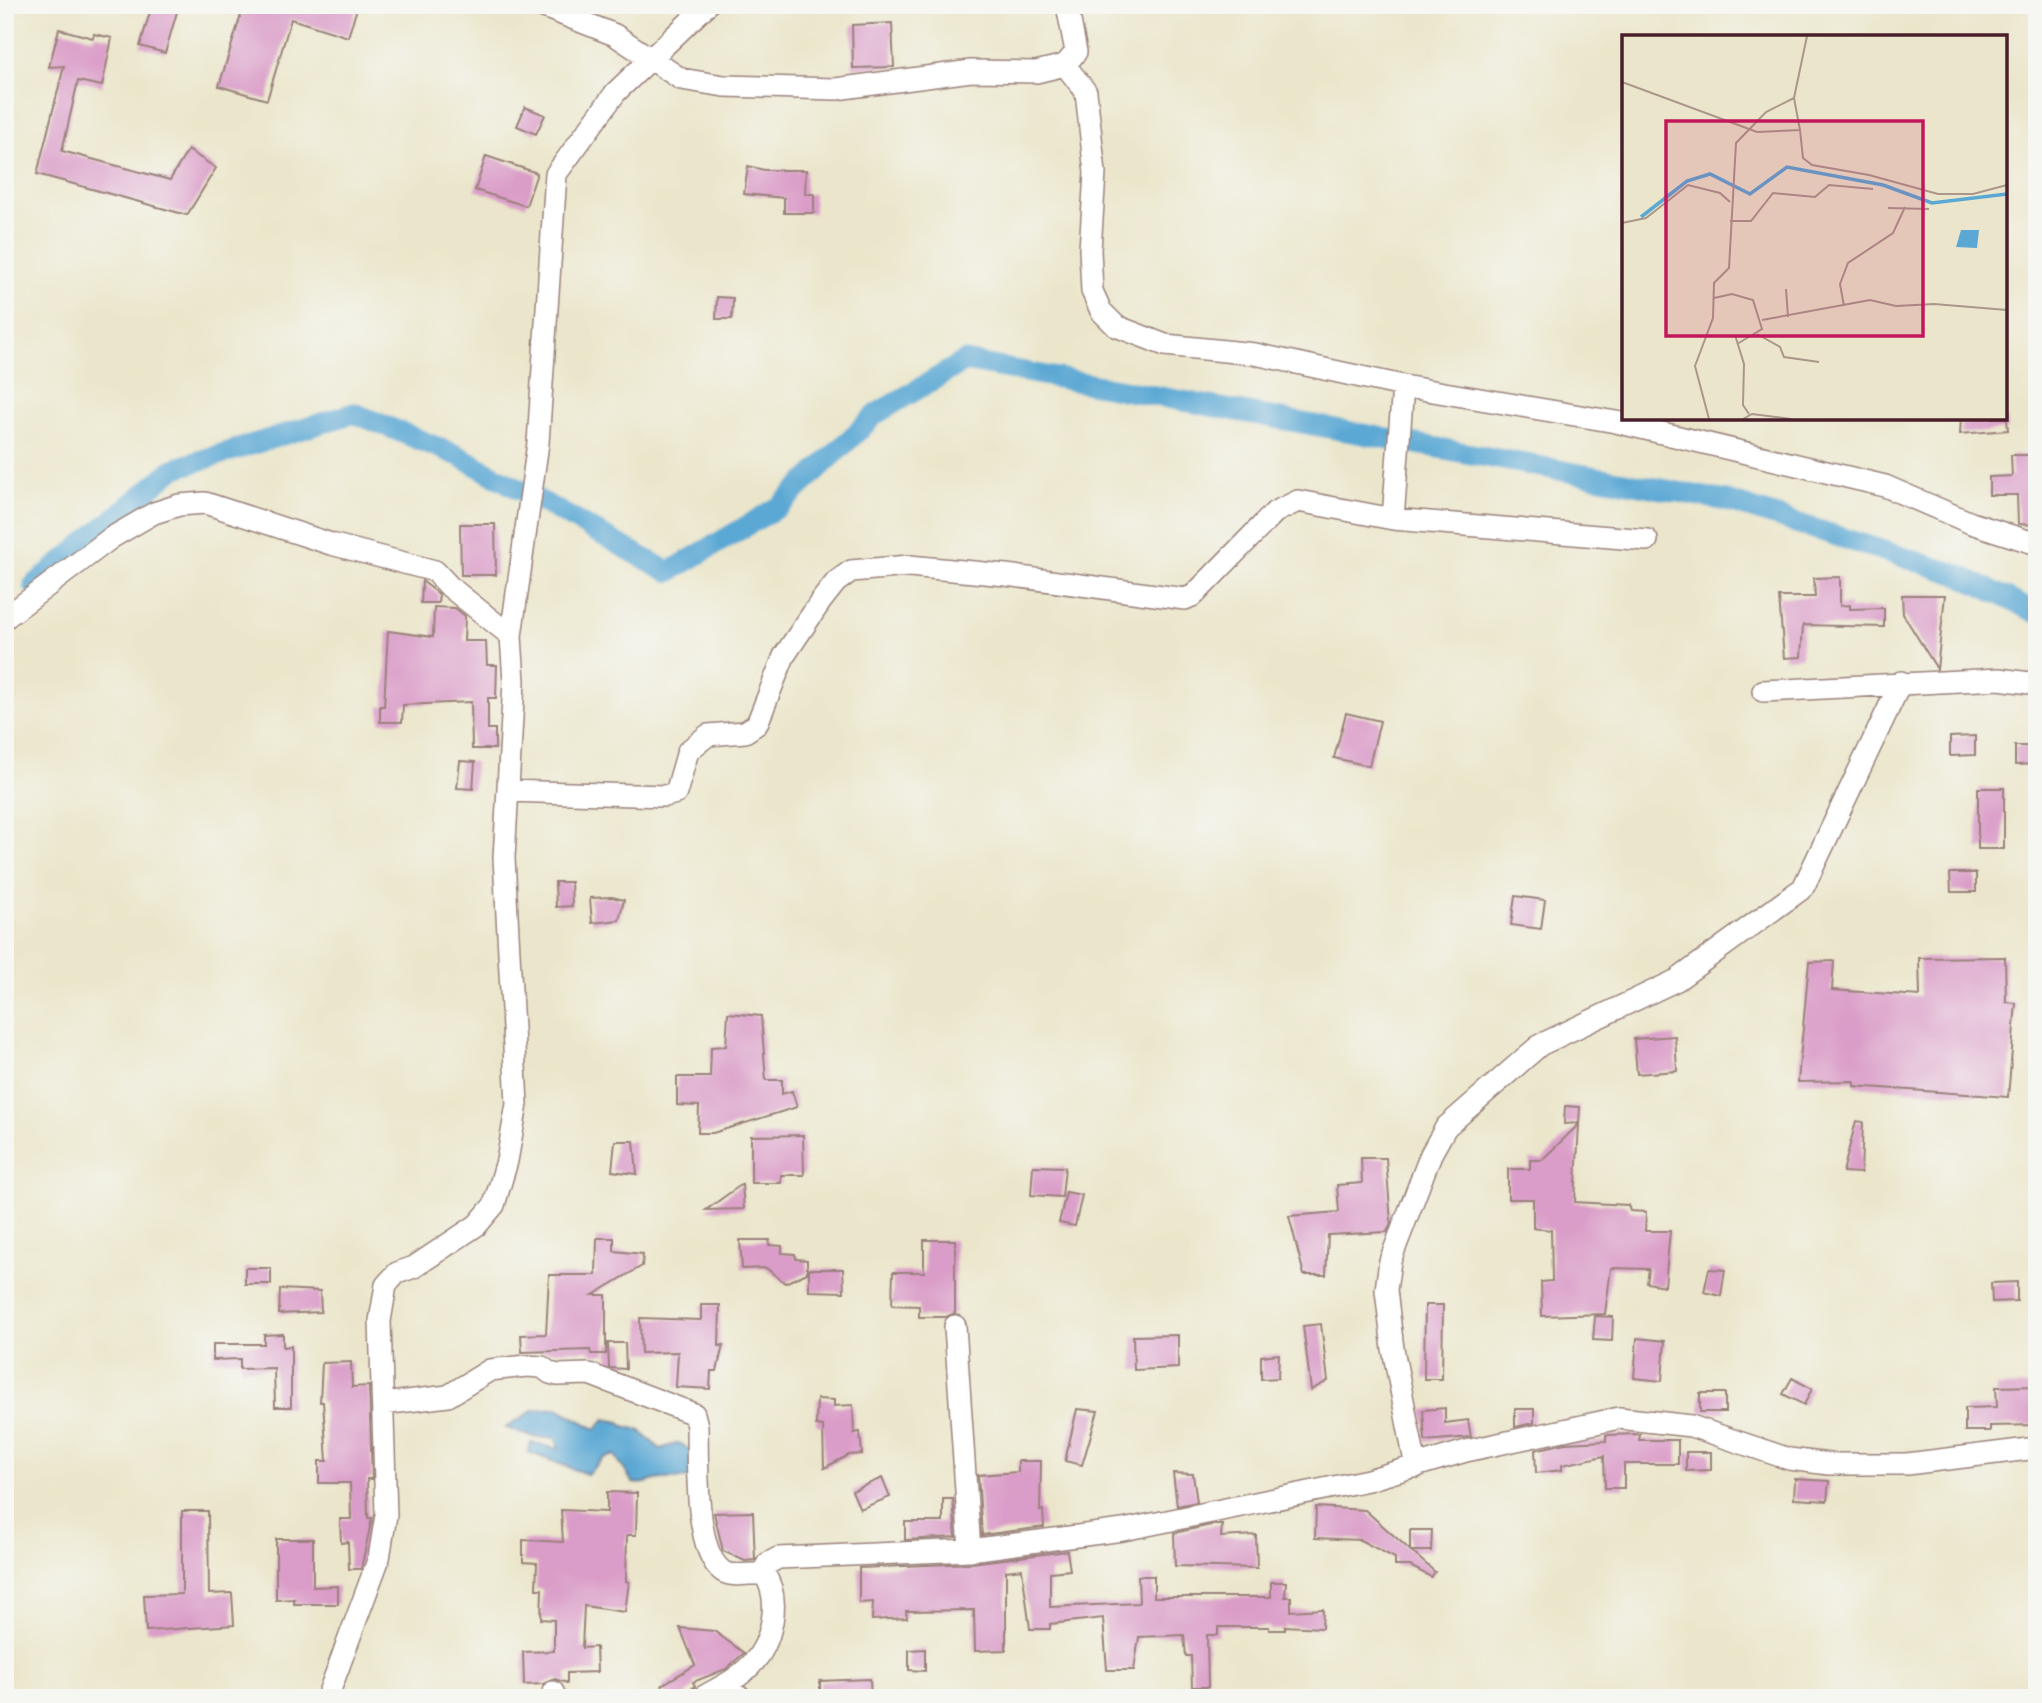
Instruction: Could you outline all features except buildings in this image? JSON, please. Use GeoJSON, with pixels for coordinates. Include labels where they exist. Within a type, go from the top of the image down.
{"type":"FeatureCollection","features":[{"type":"Feature","properties":{"kind":"street"},"geometry":{"type":"LineString","coordinates":[[539,5],[615,34],[652,57],[660,68],[681,79],[723,86],[771,85],[805,89],[867,87],[971,71],[1037,72],[1065,65],[1076,52],[1067,5]]}},
{"type":"Feature","properties":{"kind":"street"},"geometry":{"type":"LineString","coordinates":[[327,1698],[379,1558],[386,1515],[380,1321],[386,1285],[397,1273],[414,1268],[477,1225],[494,1205],[507,1161],[517,1104],[505,859],[514,682],[511,636],[518,604],[538,443],[556,174],[616,92],[707,5]]}},
{"type":"Feature","properties":{"kind":"street"},"geometry":{"type":"LineString","coordinates":[[1065,65],[1086,92],[1088,105],[1095,173],[1090,250],[1092,291],[1101,311],[1116,326],[1165,345],[1255,354],[1404,386],[1616,422],[1885,486],[1971,523],[2037,544]]}},
{"type":"Feature","properties":{"kind":"street"},"geometry":{"type":"LineString","coordinates":[[1394,519],[1404,386]]}},
{"type":"Feature","properties":{"kind":"street"},"geometry":{"type":"LineString","coordinates":[[508,792],[665,796],[676,793],[688,751],[708,735],[745,732],[757,724],[784,656],[821,601],[836,582],[851,571],[909,566],[1185,599],[1194,595],[1275,512],[1298,501],[1394,519],[1647,540]]}},
{"type":"Feature","properties":{"kind":"street"},"geometry":{"type":"LineString","coordinates":[[5,618],[111,538],[143,519],[179,505],[205,503],[331,544],[421,570],[435,571],[450,587],[511,636]]}},
{"type":"Feature","properties":{"kind":"street"},"geometry":{"type":"LineString","coordinates":[[1763,691],[2000,679],[2037,684]]}},
{"type":"Feature","properties":{"kind":"street"},"geometry":{"type":"LineString","coordinates":[[1416,1467],[1393,1349],[1386,1290],[1390,1261],[1431,1154],[1446,1127],[1540,1045],[1677,980],[1803,888],[1902,682]]}},
{"type":"Feature","properties":{"kind":"street"},"geometry":{"type":"LineString","coordinates":[[955,1326],[970,1550]]}},
{"type":"Feature","properties":{"kind":"street"},"geometry":{"type":"LineString","coordinates":[[383,1404],[448,1396],[490,1370],[526,1366],[542,1367],[558,1375],[589,1374],[694,1414],[697,1426],[701,1528],[715,1561],[720,1570],[728,1573],[764,1574]]}},
{"type":"Feature","properties":{"kind":"street"},"geometry":{"type":"LineString","coordinates":[[710,1693],[753,1664],[763,1649],[774,1605],[771,1586],[764,1574],[767,1564],[778,1558],[970,1550],[1123,1531],[1416,1467],[1466,1451],[1619,1418],[1691,1426],[1789,1459],[1829,1464],[1908,1464],[2037,1448]]}},
{"type":"Feature","properties":{"kind":"street"},"geometry":{"type":"LineString","coordinates":[[710,1693],[742,1698]]}},
{"type":"Feature","properties":{"kind":"water"},"geometry":{"type":"Polygon","coordinates":[[[557,1408],[596,1429],[605,1419],[620,1422],[624,1426],[639,1430],[660,1449],[679,1443],[698,1455],[699,1477],[633,1483],[615,1455],[604,1458],[587,1474],[528,1452],[531,1443],[559,1449],[555,1437],[538,1438],[506,1428],[534,1410],[557,1408]]]}},
{"type":"Feature","properties":{"kind":"waterway"},"geometry":{"type":"LineString","coordinates":[[34,585],[173,469],[354,413],[459,456],[669,572],[780,506],[876,414],[965,361],[1727,501],[1959,575],[2037,613]]}}]}
